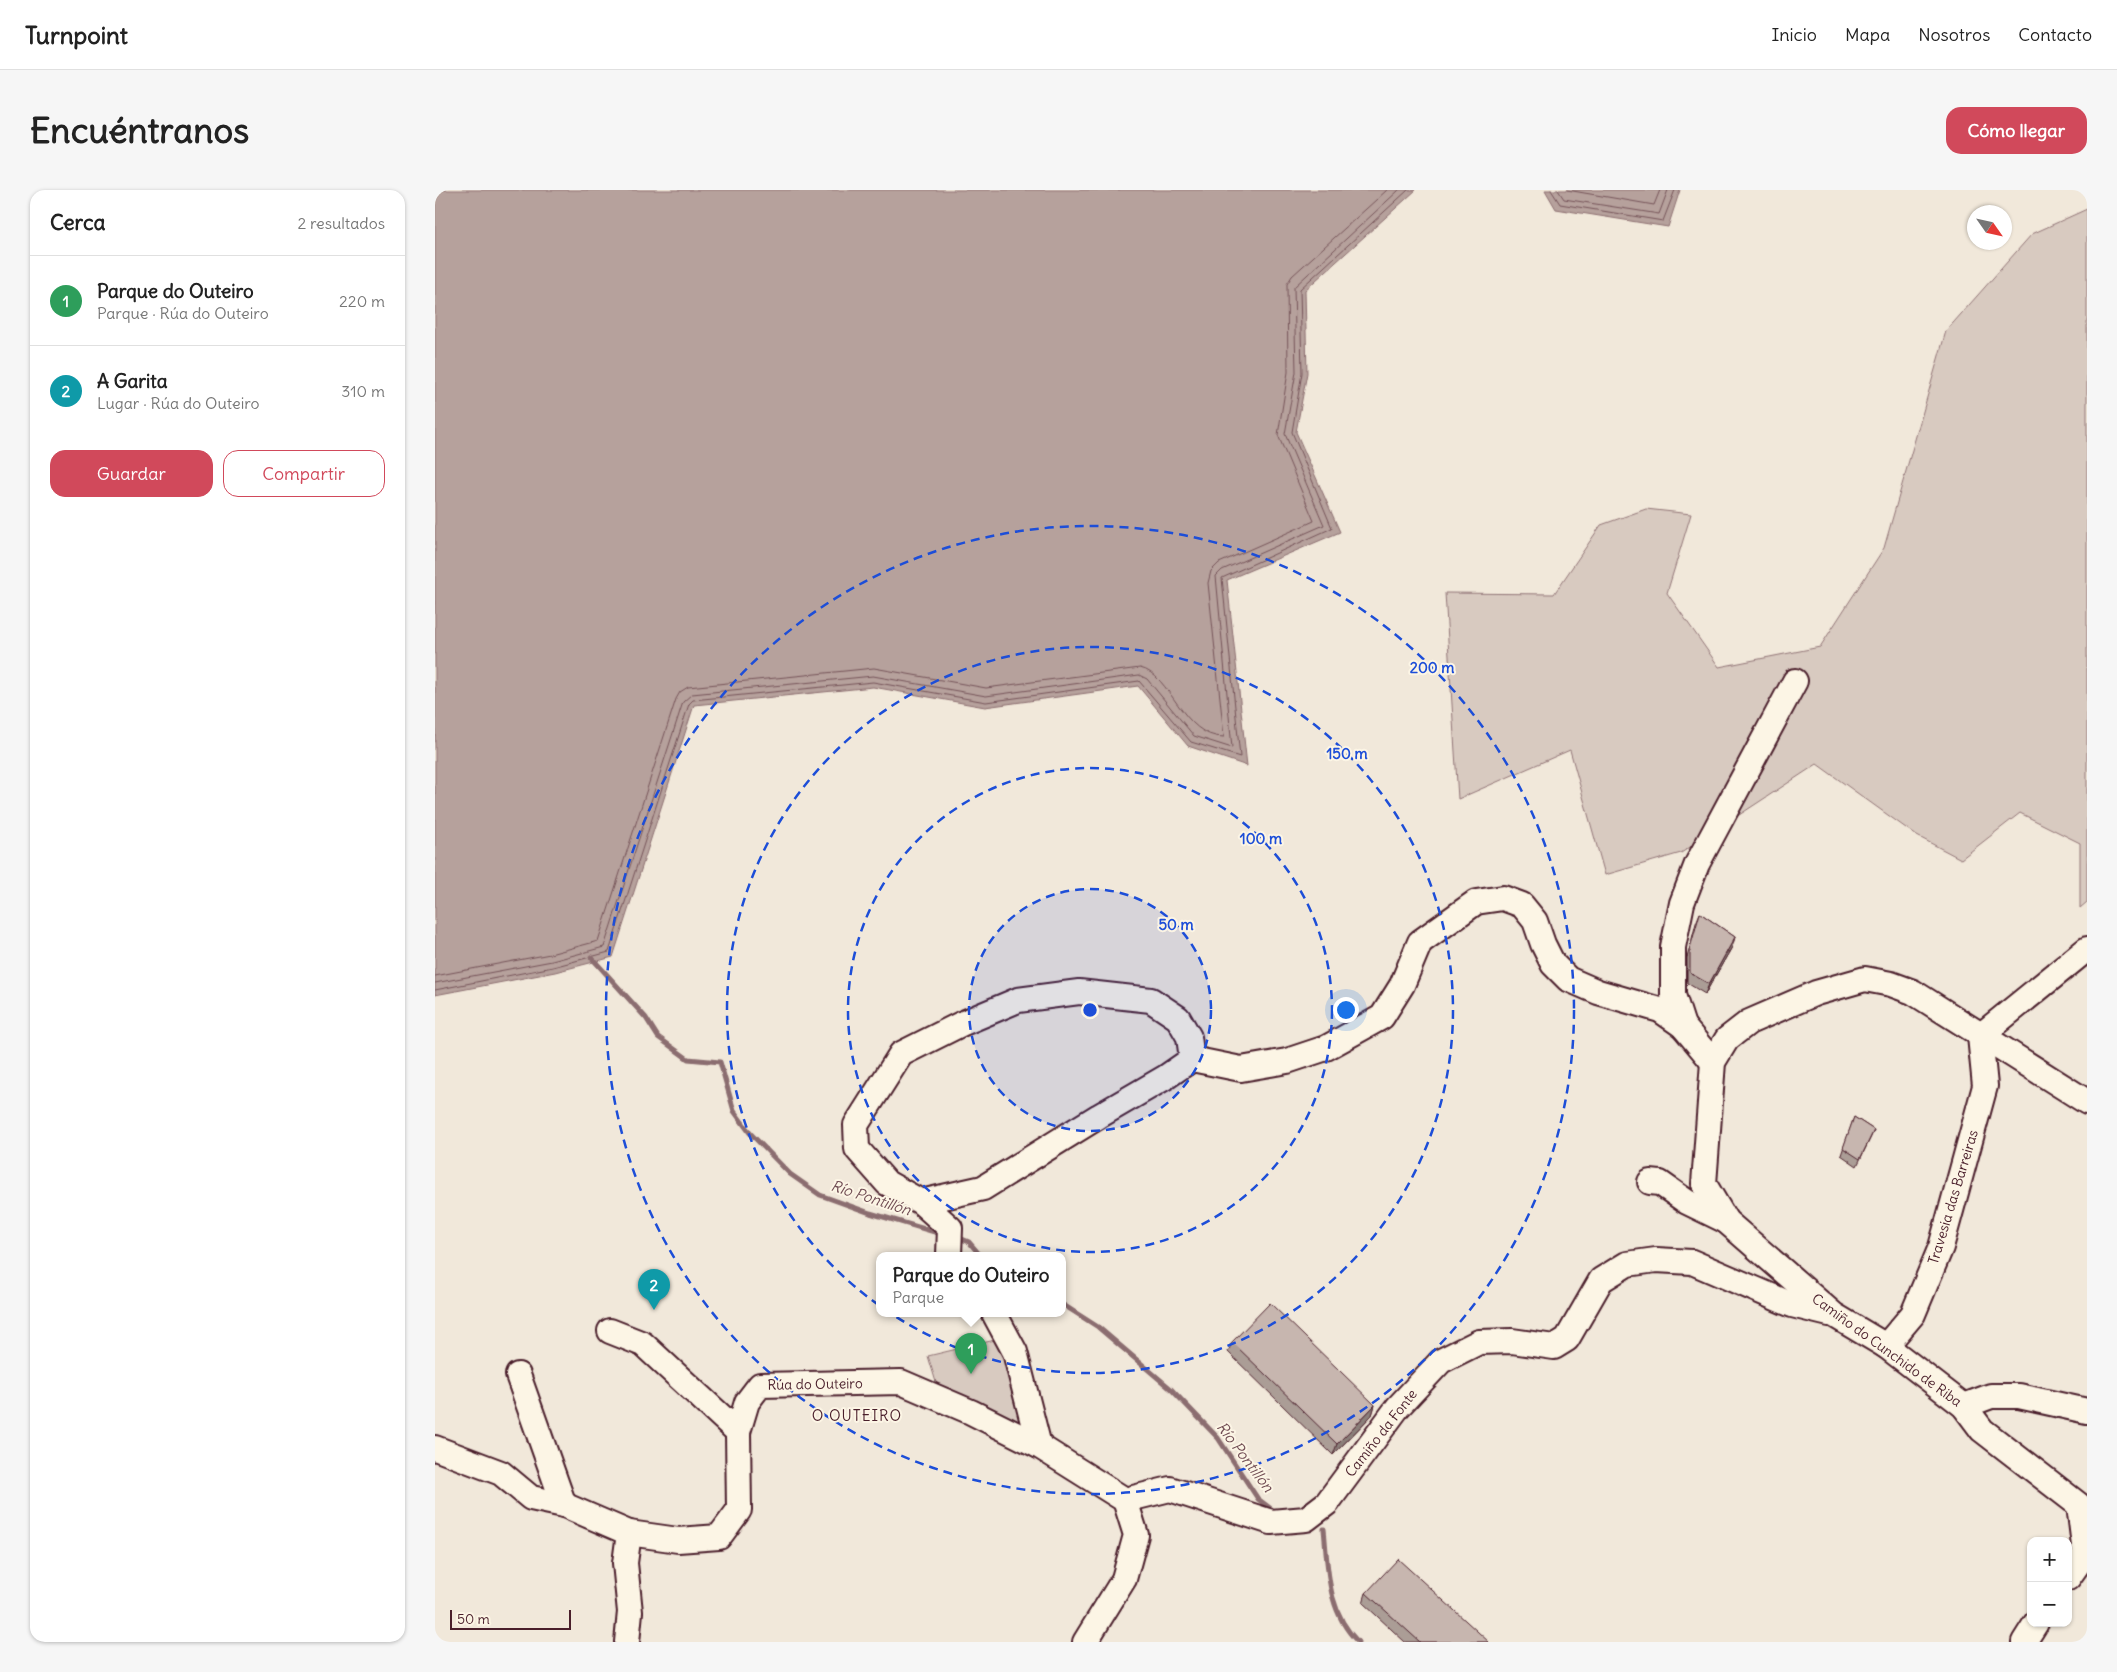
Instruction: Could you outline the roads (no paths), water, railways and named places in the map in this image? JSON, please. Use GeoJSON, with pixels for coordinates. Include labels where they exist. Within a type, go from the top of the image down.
{"type":"FeatureCollection","features":[{"type":"Feature","properties":{"kind":"street"},"geometry":{"type":"LineString","coordinates":[[1683,1026],[1673,995],[1673,947],[1682,903],[1697,864],[1795,680]]}},
{"type":"Feature","properties":{"kind":"street"},"geometry":{"type":"LineString","coordinates":[[921,1202],[983,1188],[1166,1077],[1192,1059],[1241,1069],[1287,1061],[1326,1048],[1382,1017],[1401,985],[1420,942],[1476,902],[1503,898],[1522,906],[1535,920],[1543,944],[1553,964],[1568,979],[1597,992],[1660,1010],[1683,1026],[1713,1062]]}},
{"type":"Feature","properties":{"kind":"street"},"geometry":{"type":"LineString","coordinates":[[1980,1036],[2087,949]]}},
{"type":"Feature","properties":{"kind":"street","name":"Camiño do Cunchido de Riba"},"geometry":{"type":"LineString","coordinates":[[2072,1572],[2085,1554],[2079,1505],[1982,1430],[1964,1406],[1886,1346],[1834,1314],[1725,1221],[1704,1184],[1713,1062],[1727,1040],[1749,1022],[1816,993],[1865,979],[1891,984],[1913,992],[2087,1102]]}},
{"type":"Feature","properties":{"kind":"street"},"geometry":{"type":"LineString","coordinates":[[949,1243],[921,1202],[887,1183],[857,1149],[856,1125],[901,1054],[961,1024],[1018,1000],[1079,992],[1151,1000],[1178,1018],[1189,1038],[1192,1059]]}},
{"type":"Feature","properties":{"kind":"street","name":"Travesia das Barreiras"},"geometry":{"type":"LineString","coordinates":[[1886,1346],[1913,1314],[1941,1247],[1985,1086],[1980,1036]]}},
{"type":"Feature","properties":{"kind":"street"},"geometry":{"type":"LineString","coordinates":[[1650,1182],[1660,1183],[1687,1202],[1725,1221]]}},
{"type":"Feature","properties":{"kind":"street","name":"Camiño da Fonte"},"geometry":{"type":"LineString","coordinates":[[1125,1500],[1170,1489],[1271,1522],[1306,1519],[1327,1503],[1398,1406],[1441,1361],[1479,1342],[1512,1341],[1554,1347],[1567,1339],[1601,1280],[1627,1264],[1656,1260],[1692,1262],[1792,1305],[1834,1314]]}},
{"type":"Feature","properties":{"kind":"street"},"geometry":{"type":"LineString","coordinates":[[996,1317],[1015,1352],[1039,1446]]}},
{"type":"Feature","properties":{"kind":"street"},"geometry":{"type":"LineString","coordinates":[[610,1332],[643,1344],[737,1432]]}},
{"type":"Feature","properties":{"kind":"street"},"geometry":{"type":"LineString","coordinates":[[519,1375],[565,1505]]}},
{"type":"Feature","properties":{"kind":"street","name":"Rúa do Outeiro"},"geometry":{"type":"LineString","coordinates":[[435,1448],[501,1473],[531,1498],[565,1505],[629,1533],[678,1540],[719,1537],[739,1510],[737,1432],[747,1402],[760,1385],[901,1382],[971,1412],[1039,1446],[1125,1500]]}},
{"type":"Feature","properties":{"kind":"street"},"geometry":{"type":"LineString","coordinates":[[1964,1406],[1991,1396],[2019,1396],[2087,1411]]}},
{"type":"Feature","properties":{"kind":"street"},"geometry":{"type":"LineString","coordinates":[[1085,1642],[1123,1579],[1136,1535],[1125,1500]]}},
{"type":"Feature","properties":{"kind":"street"},"geometry":{"type":"LineString","coordinates":[[627,1642],[630,1612],[625,1563],[629,1533]]}},
{"type":"Feature","properties":{"kind":"street"},"geometry":{"type":"LineString","coordinates":[[2024,1642],[2033,1627]]}},
{"type":"Feature","properties":{"kind":"water"},"geometry":{"type":"Polygon","coordinates":[[[435,190],[1416,190],[1305,290],[1307,373],[1296,432],[1340,532],[1227,580],[1247,766],[1188,746],[1138,686],[985,707],[873,687],[694,705],[613,957],[555,972],[435,995],[435,190]]]}},
{"type":"Feature","properties":{"kind":"water"},"geometry":{"type":"Polygon","coordinates":[[[1545,190],[1680,190],[1668,227],[1556,209],[1545,190]]]}},
{"type":"Feature","properties":{"kind":"waterway","name":"Río Pontillón"},"geometry":{"type":"LineString","coordinates":[[591,957],[646,1018],[658,1037],[688,1059],[720,1062],[734,1111],[750,1133],[790,1174],[820,1195],[870,1213],[945,1235]]}},
{"type":"Feature","properties":{"kind":"waterway","name":"Río Pontillón"},"geometry":{"type":"LineString","coordinates":[[955,1236],[969,1242],[977,1252]]}},
{"type":"Feature","properties":{"kind":"waterway","name":"Río Pontillón"},"geometry":{"type":"LineString","coordinates":[[1066,1307],[1098,1327],[1171,1389],[1218,1438],[1258,1499],[1278,1514]]}},
{"type":"Feature","properties":{"kind":"waterway","name":"Río Pontillón"},"geometry":{"type":"LineString","coordinates":[[1324,1529],[1328,1574],[1335,1604],[1340,1617],[1358,1642]]}},
{"type":"Feature","properties":{"kind":"place","name":"A Garita"},"geometry":{"type":"Point","coordinates":[654,1310]}},
{"type":"Feature","properties":{"kind":"place","name":"Parque do Outeiro"},"geometry":{"type":"Point","coordinates":[971,1374]}},
{"type":"Feature","properties":{"kind":"district","name":"O OUTEIRO"},"geometry":{"type":"Point","coordinates":[857,1416]}}]}
